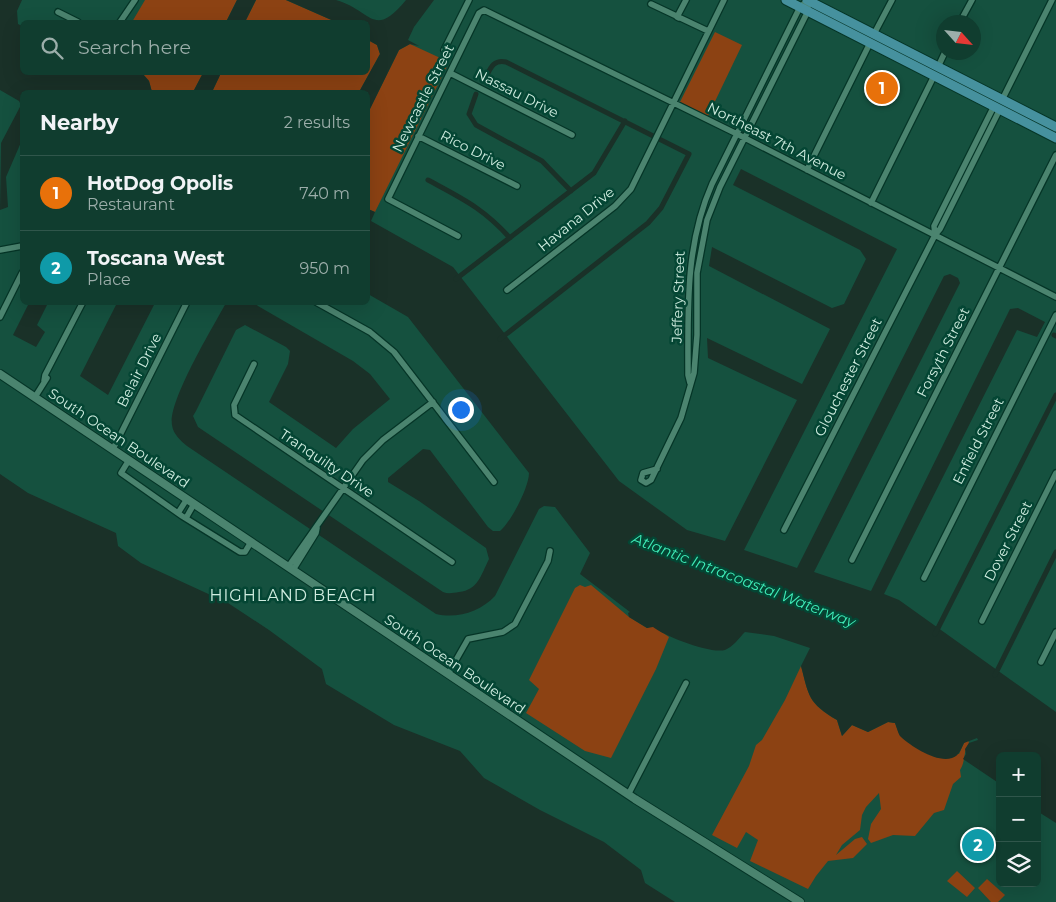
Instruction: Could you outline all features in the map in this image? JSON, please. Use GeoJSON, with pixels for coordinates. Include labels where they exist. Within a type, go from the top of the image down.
{"type":"FeatureCollection","features":[{"type":"Feature","properties":{"kind":"main road"},"geometry":{"type":"LineString","coordinates":[[786,0],[872,39],[936,71],[1056,138]]}},
{"type":"Feature","properties":{"kind":"main road"},"geometry":{"type":"LineString","coordinates":[[808,0],[872,39]]}},
{"type":"Feature","properties":{"kind":"main road"},"geometry":{"type":"LineString","coordinates":[[936,71],[983,100],[1017,108],[1056,127]]}},
{"type":"Feature","properties":{"kind":"main road","name":"South Ocean Boulevard"},"geometry":{"type":"LineString","coordinates":[[0,374],[628,795],[800,902]]}},
{"type":"Feature","properties":{"kind":"street"},"geometry":{"type":"LineString","coordinates":[[121,20],[135,0]]}},
{"type":"Feature","properties":{"kind":"street"},"geometry":{"type":"LineString","coordinates":[[444,50],[469,0]]}},
{"type":"Feature","properties":{"kind":"street"},"geometry":{"type":"LineString","coordinates":[[677,18],[686,0]]}},
{"type":"Feature","properties":{"kind":"street","name":"Havana Drive"},"geometry":{"type":"LineString","coordinates":[[507,290],[619,203],[630,189],[724,0]]}},
{"type":"Feature","properties":{"kind":"street","name":"Jeffery Street"},"geometry":{"type":"LineString","coordinates":[[657,469],[687,403],[690,382],[694,373],[697,335],[698,263],[711,210],[744,138],[791,45],[808,0]]}},
{"type":"Feature","properties":{"kind":"street"},"geometry":{"type":"LineString","coordinates":[[807,170],[892,0]]}},
{"type":"Feature","properties":{"kind":"street"},"geometry":{"type":"LineString","coordinates":[[964,15],[972,0]]}},
{"type":"Feature","properties":{"kind":"street","name":"Glouchester Street"},"geometry":{"type":"LineString","coordinates":[[784,530],[935,235],[934,226],[974,154],[1052,0]]}},
{"type":"Feature","properties":{"kind":"street"},"geometry":{"type":"LineString","coordinates":[[651,4],[677,18],[708,31]]}},
{"type":"Feature","properties":{"kind":"street","name":"Jeffery Street"},"geometry":{"type":"LineString","coordinates":[[690,382],[688,374],[689,271],[693,243],[703,207],[783,41],[804,9]]}},
{"type":"Feature","properties":{"kind":"street","name":"Northeast 7th Avenue"},"geometry":{"type":"LineString","coordinates":[[484,10],[737,134],[1056,297]]}},
{"type":"Feature","properties":{"kind":"street","name":"Newcastle Street"},"geometry":{"type":"LineString","coordinates":[[458,236],[388,199],[479,14],[484,10]]}},
{"type":"Feature","properties":{"kind":"street"},"geometry":{"type":"LineString","coordinates":[[58,12],[74,20]]}},
{"type":"Feature","properties":{"kind":"street"},"geometry":{"type":"LineString","coordinates":[[783,41],[791,45]]}},
{"type":"Feature","properties":{"kind":"street"},"geometry":{"type":"LineString","coordinates":[[871,202],[941,60]]}},
{"type":"Feature","properties":{"kind":"street","name":"Nassau Drive"},"geometry":{"type":"LineString","coordinates":[[450,73],[572,135]]}},
{"type":"Feature","properties":{"kind":"street","name":"Rico Drive"},"geometry":{"type":"LineString","coordinates":[[418,136],[517,186]]}},
{"type":"Feature","properties":{"kind":"street","name":"Forsyth Street"},"geometry":{"type":"LineString","coordinates":[[852,560],[1056,155]]}},
{"type":"Feature","properties":{"kind":"street"},"geometry":{"type":"LineString","coordinates":[[703,207],[711,210]]}},
{"type":"Feature","properties":{"kind":"street"},"geometry":{"type":"LineString","coordinates":[[0,250],[20,246]]}},
{"type":"Feature","properties":{"kind":"street"},"geometry":{"type":"LineString","coordinates":[[0,317],[20,277]]}},
{"type":"Feature","properties":{"kind":"street"},"geometry":{"type":"LineString","coordinates":[[35,397],[82,305]]}},
{"type":"Feature","properties":{"kind":"street","name":"Belair Drive"},"geometry":{"type":"LineString","coordinates":[[113,449],[185,305]]}},
{"type":"Feature","properties":{"kind":"street"},"geometry":{"type":"LineString","coordinates":[[321,305],[384,343],[399,359],[494,482]]}},
{"type":"Feature","properties":{"kind":"street","name":"Enfield Street"},"geometry":{"type":"LineString","coordinates":[[924,578],[1056,315]]}},
{"type":"Feature","properties":{"kind":"street","name":"Tranquilty Drive"},"geometry":{"type":"LineString","coordinates":[[254,364],[234,406],[235,415],[452,562]]}},
{"type":"Feature","properties":{"kind":"street"},"geometry":{"type":"LineString","coordinates":[[290,568],[343,488],[373,450],[433,402]]}},
{"type":"Feature","properties":{"kind":"street"},"geometry":{"type":"LineString","coordinates":[[128,460],[122,473],[178,513],[240,552],[245,552],[251,542]]}},
{"type":"Feature","properties":{"kind":"street","name":"Dover Street"},"geometry":{"type":"LineString","coordinates":[[982,621],[1056,473]]}},
{"type":"Feature","properties":{"kind":"street"},"geometry":{"type":"LineString","coordinates":[[178,513],[187,499]]}},
{"type":"Feature","properties":{"kind":"street"},"geometry":{"type":"LineString","coordinates":[[186,518],[194,504]]}},
{"type":"Feature","properties":{"kind":"street"},"geometry":{"type":"LineString","coordinates":[[448,674],[465,642],[503,632],[515,624],[548,561],[550,551]]}},
{"type":"Feature","properties":{"kind":"street"},"geometry":{"type":"LineString","coordinates":[[1041,662],[1056,632]]}},
{"type":"Feature","properties":{"kind":"street"},"geometry":{"type":"LineString","coordinates":[[628,795],[686,683]]}},
{"type":"Feature","properties":{"kind":"shaded area"},"geometry":{"type":"Polygon","coordinates":[[[145,0],[237,0],[227,20],[133,20],[145,0]]]}},
{"type":"Feature","properties":{"kind":"shaded area"},"geometry":{"type":"Polygon","coordinates":[[[256,0],[286,0],[331,20],[246,20],[256,0]]]}},
{"type":"Feature","properties":{"kind":"shaded area"},"geometry":{"type":"Polygon","coordinates":[[[715,32],[742,45],[708,116],[680,102],[715,32]]]}},
{"type":"Feature","properties":{"kind":"shaded area"},"geometry":{"type":"Polygon","coordinates":[[[370,41],[377,45],[380,54],[370,72],[370,41]]]}},
{"type":"Feature","properties":{"kind":"shaded area"},"geometry":{"type":"Polygon","coordinates":[[[410,44],[449,62],[375,212],[370,210],[370,109],[399,50],[410,44]]]}},
{"type":"Feature","properties":{"kind":"shaded area"},"geometry":{"type":"Polygon","coordinates":[[[144,75],[202,75],[194,90],[151,90],[149,81],[144,75]]]}},
{"type":"Feature","properties":{"kind":"shaded area"},"geometry":{"type":"Polygon","coordinates":[[[220,75],[368,75],[360,90],[213,90],[220,75]]]}},
{"type":"Feature","properties":{"kind":"shaded area"},"geometry":{"type":"Polygon","coordinates":[[[580,585],[585,587],[591,585],[629,617],[647,628],[653,626],[669,637],[656,669],[611,758],[585,751],[526,713],[539,689],[529,680],[575,588],[580,585]]]}},
{"type":"Feature","properties":{"kind":"shaded area"},"geometry":{"type":"Polygon","coordinates":[[[801,666],[811,698],[820,709],[837,720],[842,736],[852,725],[868,732],[888,722],[895,723],[900,736],[959,754],[964,743],[968,740],[969,743],[960,770],[961,777],[953,784],[944,810],[934,813],[915,836],[893,835],[871,843],[868,839],[871,824],[881,809],[879,793],[866,807],[862,815],[860,830],[842,845],[836,855],[855,839],[862,837],[867,844],[853,858],[828,861],[808,889],[750,861],[758,840],[746,832],[737,848],[712,835],[749,766],[756,745],[762,740],[785,700],[801,666]]]}},
{"type":"Feature","properties":{"kind":"shaded area"},"geometry":{"type":"Polygon","coordinates":[[[957,871],[975,888],[967,897],[947,881],[957,871]]]}},
{"type":"Feature","properties":{"kind":"shaded area"},"geometry":{"type":"Polygon","coordinates":[[[987,879],[1005,895],[998,902],[991,902],[978,888],[987,879]]]}},
{"type":"Feature","properties":{"kind":"water"},"geometry":{"type":"Polygon","coordinates":[[[0,0],[22,0],[17,11],[18,24],[20,25],[20,75],[144,75],[149,81],[151,90],[20,90],[20,103],[0,90],[0,0]]]}},
{"type":"Feature","properties":{"kind":"water"},"geometry":{"type":"Polygon","coordinates":[[[237,0],[256,0],[246,20],[227,20],[237,0]]]}},
{"type":"Feature","properties":{"kind":"water"},"geometry":{"type":"Polygon","coordinates":[[[286,0],[336,0],[372,19],[379,20],[395,12],[406,0],[434,0],[414,27],[408,40],[419,46],[410,44],[399,50],[370,109],[370,90],[360,90],[380,54],[377,45],[370,41],[370,20],[331,20],[286,0]]]}},
{"type":"Feature","properties":{"kind":"water"},"geometry":{"type":"Polygon","coordinates":[[[202,75],[220,75],[213,90],[194,90],[202,75]]]}},
{"type":"Feature","properties":{"kind":"water"},"geometry":{"type":"Polygon","coordinates":[[[20,107],[20,145],[6,177],[8,207],[0,210],[1,143],[20,107]]]}},
{"type":"Feature","properties":{"kind":"water","name":"Atlantic Intracoastal Waterway"},"geometry":{"type":"Polygon","coordinates":[[[741,169],[897,249],[744,550],[797,568],[944,276],[950,274],[958,278],[960,283],[814,572],[871,591],[1010,309],[1018,308],[1045,322],[1037,337],[1017,330],[884,594],[899,600],[1056,712],[1056,823],[1041,814],[1041,752],[996,752],[996,781],[963,759],[966,754],[965,749],[969,743],[978,740],[977,738],[964,743],[956,756],[946,759],[925,753],[906,741],[898,733],[895,723],[888,722],[868,732],[852,725],[842,736],[837,720],[820,709],[808,692],[801,666],[810,648],[774,636],[745,632],[728,649],[718,651],[677,639],[653,627],[647,628],[629,617],[628,613],[630,612],[580,574],[590,553],[555,507],[544,506],[539,509],[495,596],[489,602],[475,610],[460,615],[436,614],[187,446],[180,440],[172,425],[177,399],[184,382],[225,305],[257,305],[353,361],[370,374],[390,399],[353,429],[336,448],[269,402],[288,364],[290,351],[245,325],[236,330],[193,416],[198,427],[443,592],[465,591],[475,585],[489,559],[486,548],[419,501],[388,482],[388,478],[423,449],[430,450],[488,527],[493,531],[500,531],[519,504],[529,473],[408,317],[370,295],[370,210],[375,212],[371,221],[453,267],[619,481],[687,530],[725,541],[797,400],[708,358],[707,338],[802,384],[830,329],[709,266],[712,247],[832,308],[844,304],[866,259],[860,250],[733,185],[741,169]]]}},
{"type":"Feature","properties":{"kind":"water"},"geometry":{"type":"Polygon","coordinates":[[[28,305],[47,305],[37,325],[45,332],[36,347],[13,335],[28,305]]]}},
{"type":"Feature","properties":{"kind":"water"},"geometry":{"type":"Polygon","coordinates":[[[116,305],[154,305],[108,395],[80,376],[116,305]]]}},
{"type":"Feature","properties":{"kind":"water"},"geometry":{"type":"Polygon","coordinates":[[[0,474],[28,493],[116,533],[118,546],[141,563],[228,603],[322,669],[326,684],[394,725],[460,751],[484,778],[540,810],[604,842],[641,870],[645,883],[675,902],[0,902],[0,474]]]}},
{"type":"Feature","properties":{"kind":"waterway"},"geometry":{"type":"LineString","coordinates":[[484,81],[494,64],[506,62],[689,154],[661,208],[648,223],[500,339]]}},
{"type":"Feature","properties":{"kind":"waterway"},"geometry":{"type":"LineString","coordinates":[[476,94],[469,114],[476,125],[542,161],[571,191]]}},
{"type":"Feature","properties":{"kind":"waterway"},"geometry":{"type":"LineString","coordinates":[[456,279],[594,173],[625,121]]}},
{"type":"Feature","properties":{"kind":"waterway"},"geometry":{"type":"LineString","coordinates":[[428,180],[481,211],[510,238]]}},
{"type":"Feature","properties":{"kind":"waterway"},"geometry":{"type":"LineString","coordinates":[[935,634],[1056,395]]}},
{"type":"Feature","properties":{"kind":"waterway"},"geometry":{"type":"LineString","coordinates":[[995,675],[1056,552]]}},
{"type":"Feature","properties":{"kind":"place","name":"HotDog Opolis"},"geometry":{"type":"Point","coordinates":[882,88]}},
{"type":"Feature","properties":{"kind":"place","name":"Toscana West"},"geometry":{"type":"Point","coordinates":[978,845]}},
{"type":"Feature","properties":{"kind":"district","name":"HIGHLAND BEACH"},"geometry":{"type":"Point","coordinates":[293,595]}}]}
